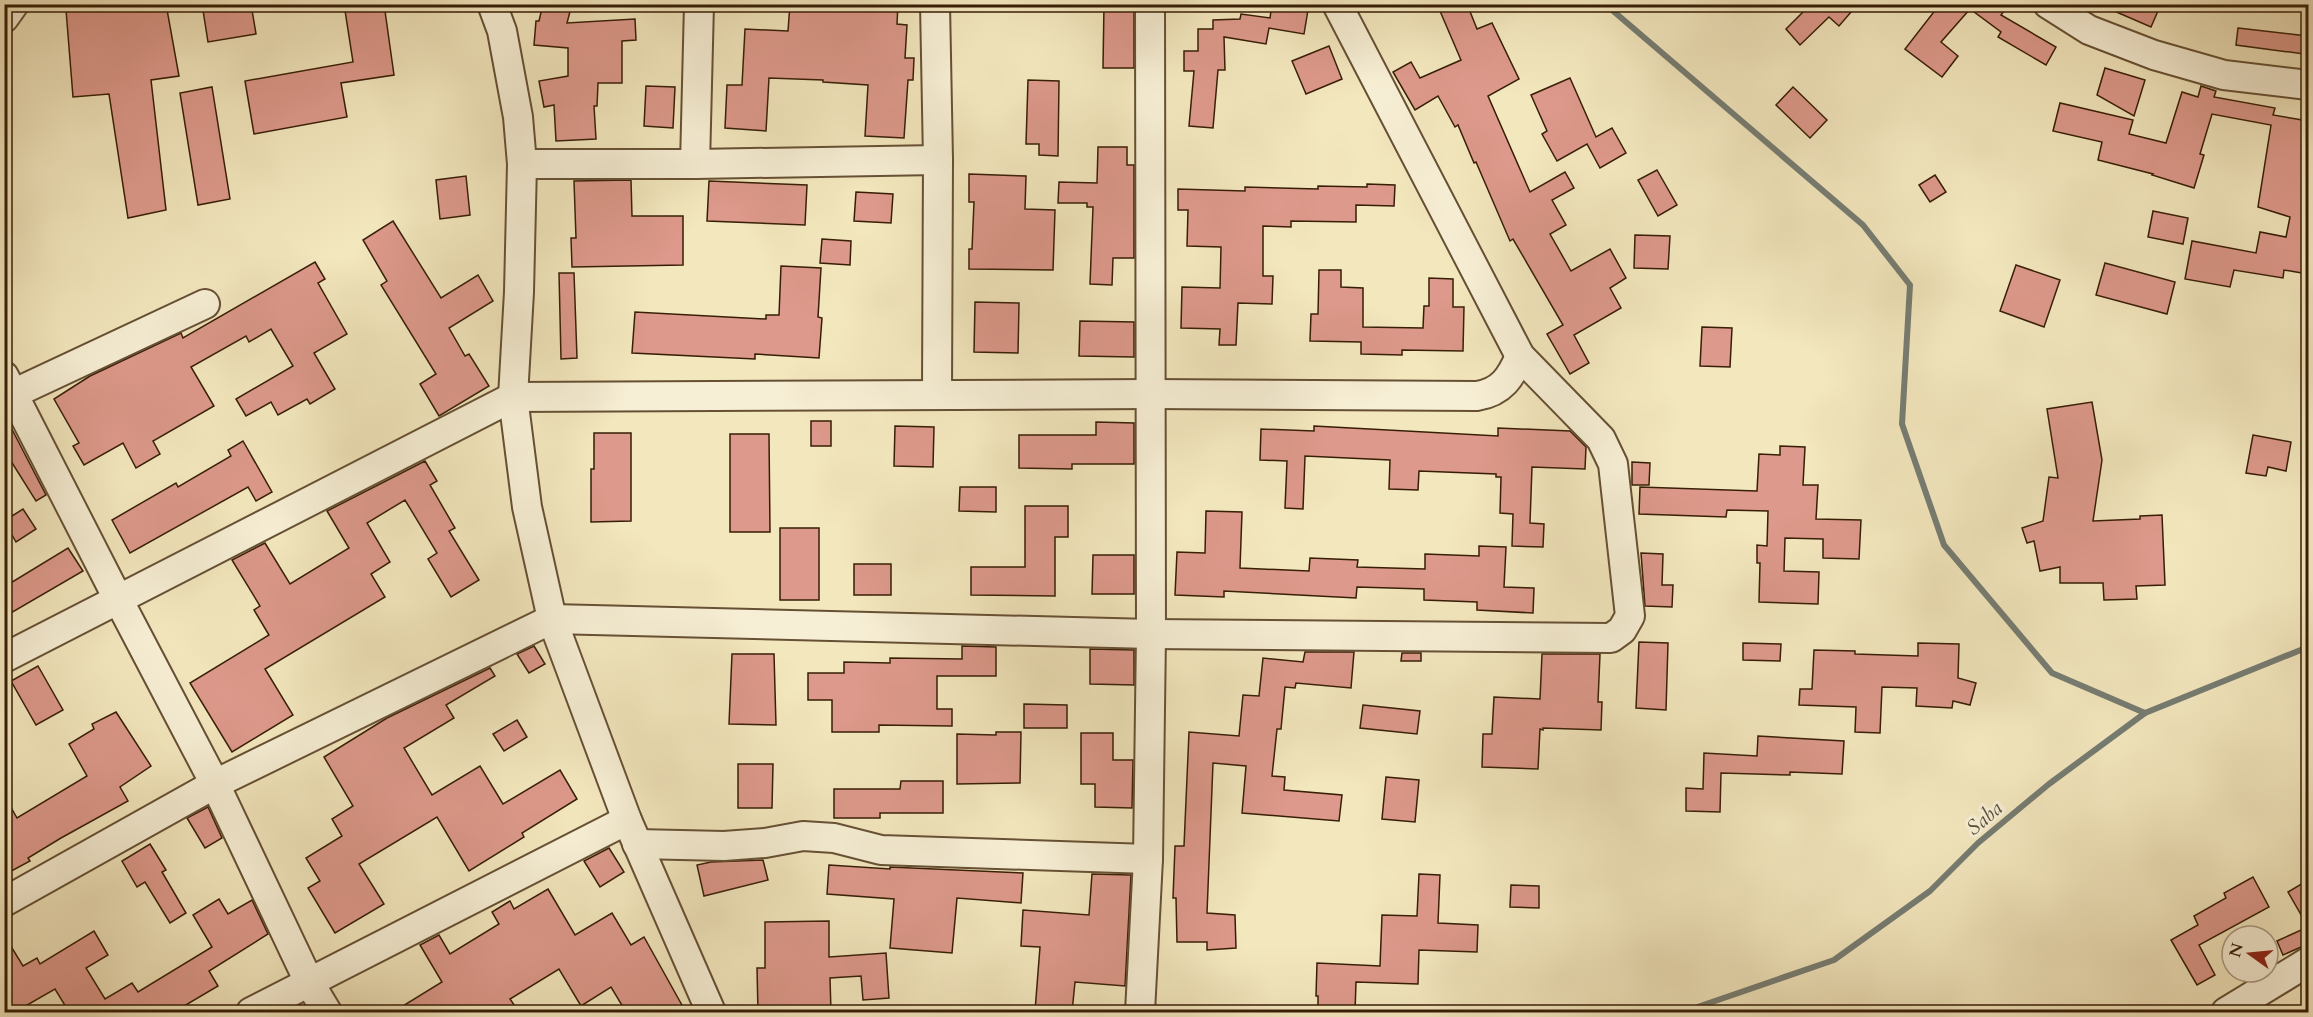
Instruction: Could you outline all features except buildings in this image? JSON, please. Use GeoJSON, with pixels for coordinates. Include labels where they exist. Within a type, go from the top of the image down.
{"type":"FeatureCollection","features":[{"type":"Feature","properties":{"kind":"street"},"geometry":{"type":"LineString","coordinates":[[4,18],[14,4]]}},
{"type":"Feature","properties":{"kind":"street"},"geometry":{"type":"LineString","coordinates":[[492,4],[502,31],[518,117],[522,164],[519,292],[513,397],[527,507],[552,619],[632,832],[711,1012]]}},
{"type":"Feature","properties":{"kind":"street"},"geometry":{"type":"LineString","coordinates":[[695,164],[699,4]]}},
{"type":"Feature","properties":{"kind":"street"},"geometry":{"type":"LineString","coordinates":[[935,4],[938,160],[937,394]]}},
{"type":"Feature","properties":{"kind":"street"},"geometry":{"type":"LineString","coordinates":[[1140,1012],[1148,859],[1152,394],[1150,4]]}},
{"type":"Feature","properties":{"kind":"street"},"geometry":{"type":"LineString","coordinates":[[4,902],[215,784],[552,619],[1150,634],[1611,638],[1622,630],[1630,616],[1613,464],[1601,439],[1520,356],[1337,4]]}},
{"type":"Feature","properties":{"kind":"street"},"geometry":{"type":"LineString","coordinates":[[2048,4],[2090,30],[2154,55],[2224,75],[2308,85]]}},
{"type":"Feature","properties":{"kind":"street"},"geometry":{"type":"LineString","coordinates":[[522,164],[938,160]]}},
{"type":"Feature","properties":{"kind":"street"},"geometry":{"type":"LineString","coordinates":[[205,304],[7,389],[215,784],[309,982],[327,1012]]}},
{"type":"Feature","properties":{"kind":"street"},"geometry":{"type":"LineString","coordinates":[[4,658],[513,397],[937,394],[1477,396],[1489,394],[1503,386],[1520,356]]}},
{"type":"Feature","properties":{"kind":"street"},"geometry":{"type":"LineString","coordinates":[[251,1012],[309,982],[632,832],[724,846],[765,843],[803,836],[834,838],[881,850],[1148,859]]}},
{"type":"Feature","properties":{"kind":"street"},"geometry":{"type":"LineString","coordinates":[[2226,1012],[2308,962]]}},
{"type":"Feature","properties":{"kind":"waterway"},"geometry":{"type":"LineString","coordinates":[[1605,4],[1863,225],[1910,285],[1902,424],[1944,545],[2052,673],[2145,713]]}},
{"type":"Feature","properties":{"kind":"waterway","name":"Saba"},"geometry":{"type":"LineString","coordinates":[[1683,1012],[1834,960],[1930,891],[1978,843],[2049,784],[2145,713],[2308,647]]}}]}
